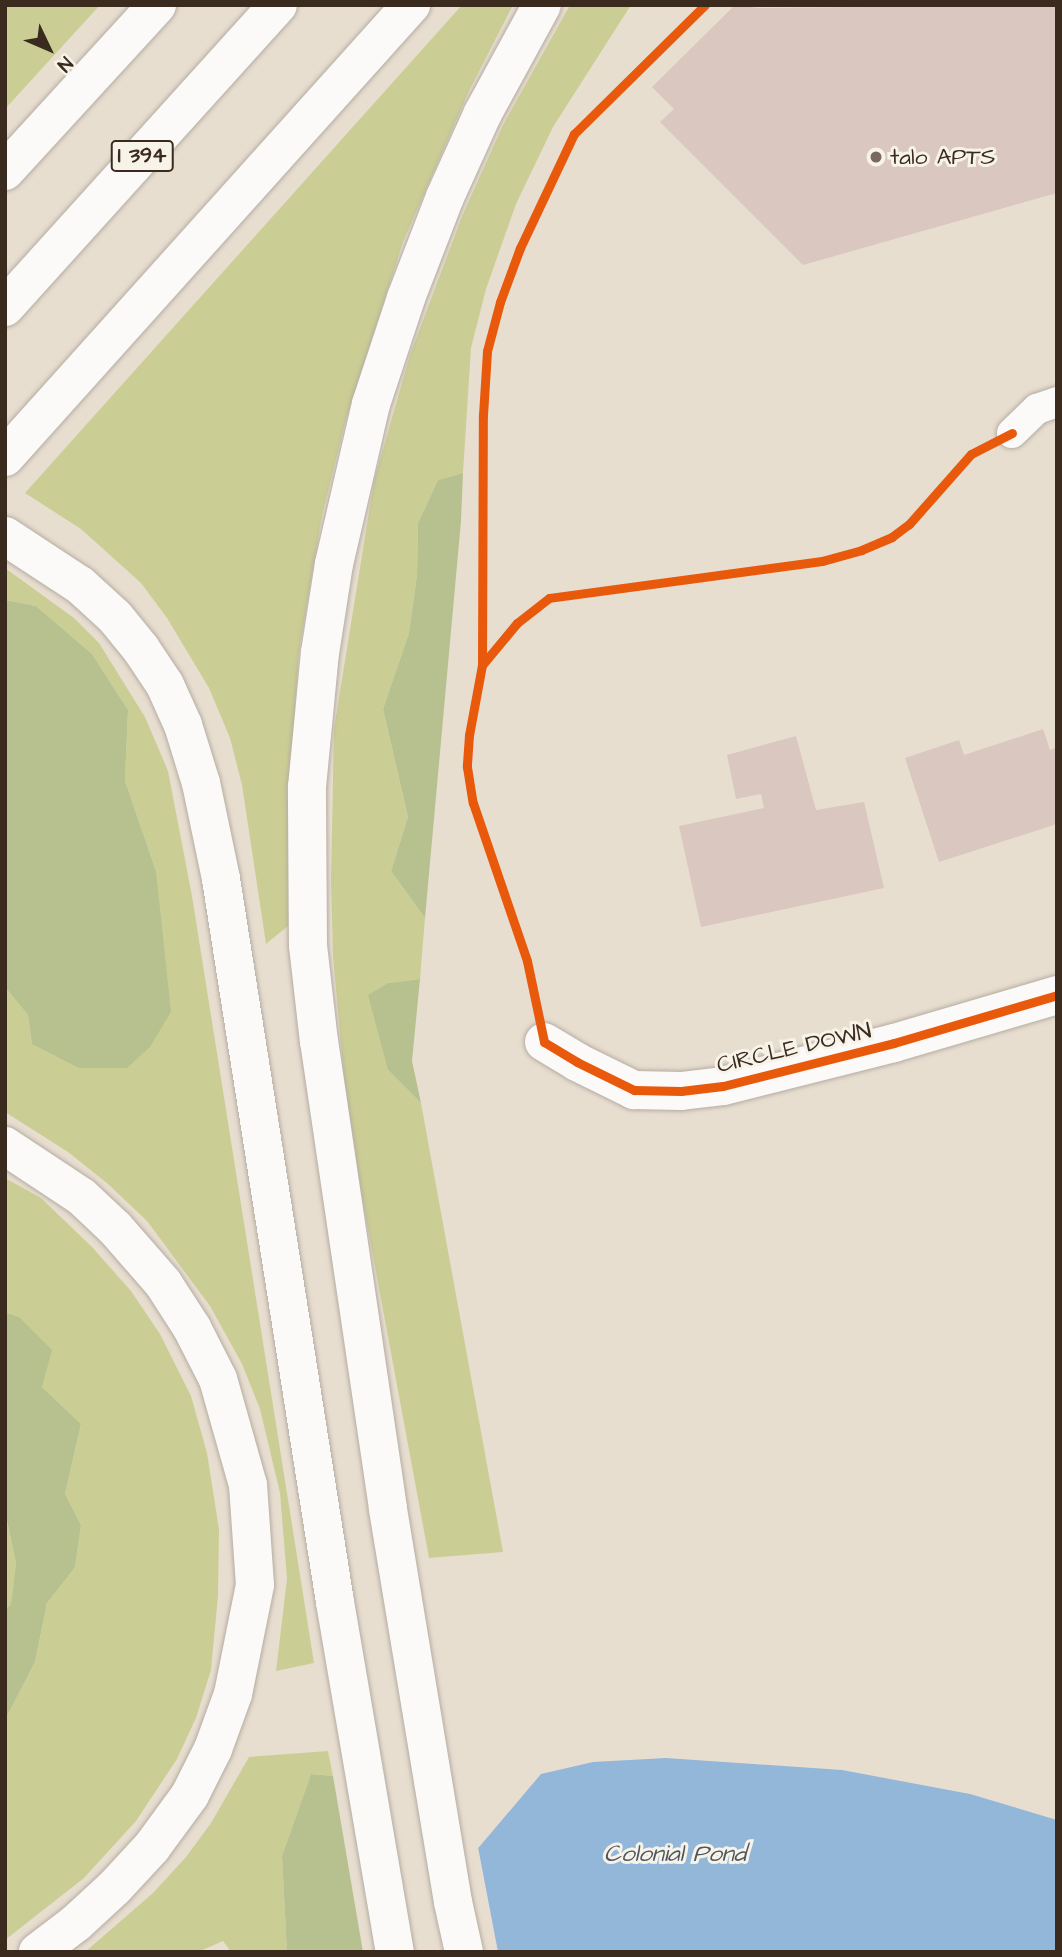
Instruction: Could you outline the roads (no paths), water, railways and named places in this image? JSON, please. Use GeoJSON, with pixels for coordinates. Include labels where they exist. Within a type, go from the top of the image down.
{"type":"FeatureCollection","features":[{"type":"Feature","properties":{"kind":"main road"},"geometry":{"type":"LineString","coordinates":[[5,171],[157,5]]}},
{"type":"Feature","properties":{"kind":"main road","name":"I 394"},"geometry":{"type":"LineString","coordinates":[[5,307],[278,5]]}},
{"type":"Feature","properties":{"kind":"main road"},"geometry":{"type":"LineString","coordinates":[[5,457],[411,5]]}},
{"type":"Feature","properties":{"kind":"main road"},"geometry":{"type":"LineString","coordinates":[[464,1952],[453,1902],[347,1244],[308,944],[307,787],[312,719],[334,564],[371,404],[406,298],[445,197],[483,113],[520,40],[542,5]]}},
{"type":"Feature","properties":{"kind":"main road"},"geometry":{"type":"LineString","coordinates":[[5,536],[80,584],[115,617],[165,685],[183,725],[201,783],[221,879],[322,1521],[395,1952]]}},
{"type":"Feature","properties":{"kind":"main road","name":"CIRCLE DOWN"},"geometry":{"type":"LineString","coordinates":[[544,1042],[577,1062],[634,1090],[681,1091],[723,1086],[894,1043],[1057,995]]}},
{"type":"Feature","properties":{"kind":"main road"},"geometry":{"type":"LineString","coordinates":[[5,1146],[82,1197],[115,1228],[163,1283],[192,1328],[218,1379],[248,1485],[255,1585],[233,1694],[213,1749],[190,1795],[152,1847],[114,1888],[76,1923],[38,1952]]}},
{"type":"Feature","properties":{"kind":"lane"},"geometry":{"type":"LineString","coordinates":[[1012,433],[1037,409],[1057,402]]}},
{"type":"Feature","properties":{"kind":"water","name":"Colonial Pond"},"geometry":{"type":"Polygon","coordinates":[[[666,1758],[842,1770],[970,1794],[1057,1820],[1057,1952],[405,1952],[441,1892],[541,1774],[593,1762],[666,1758]]]}},
{"type":"Feature","properties":{"kind":"place","name":"talo APTS"},"geometry":{"type":"Point","coordinates":[876,157]}}]}
